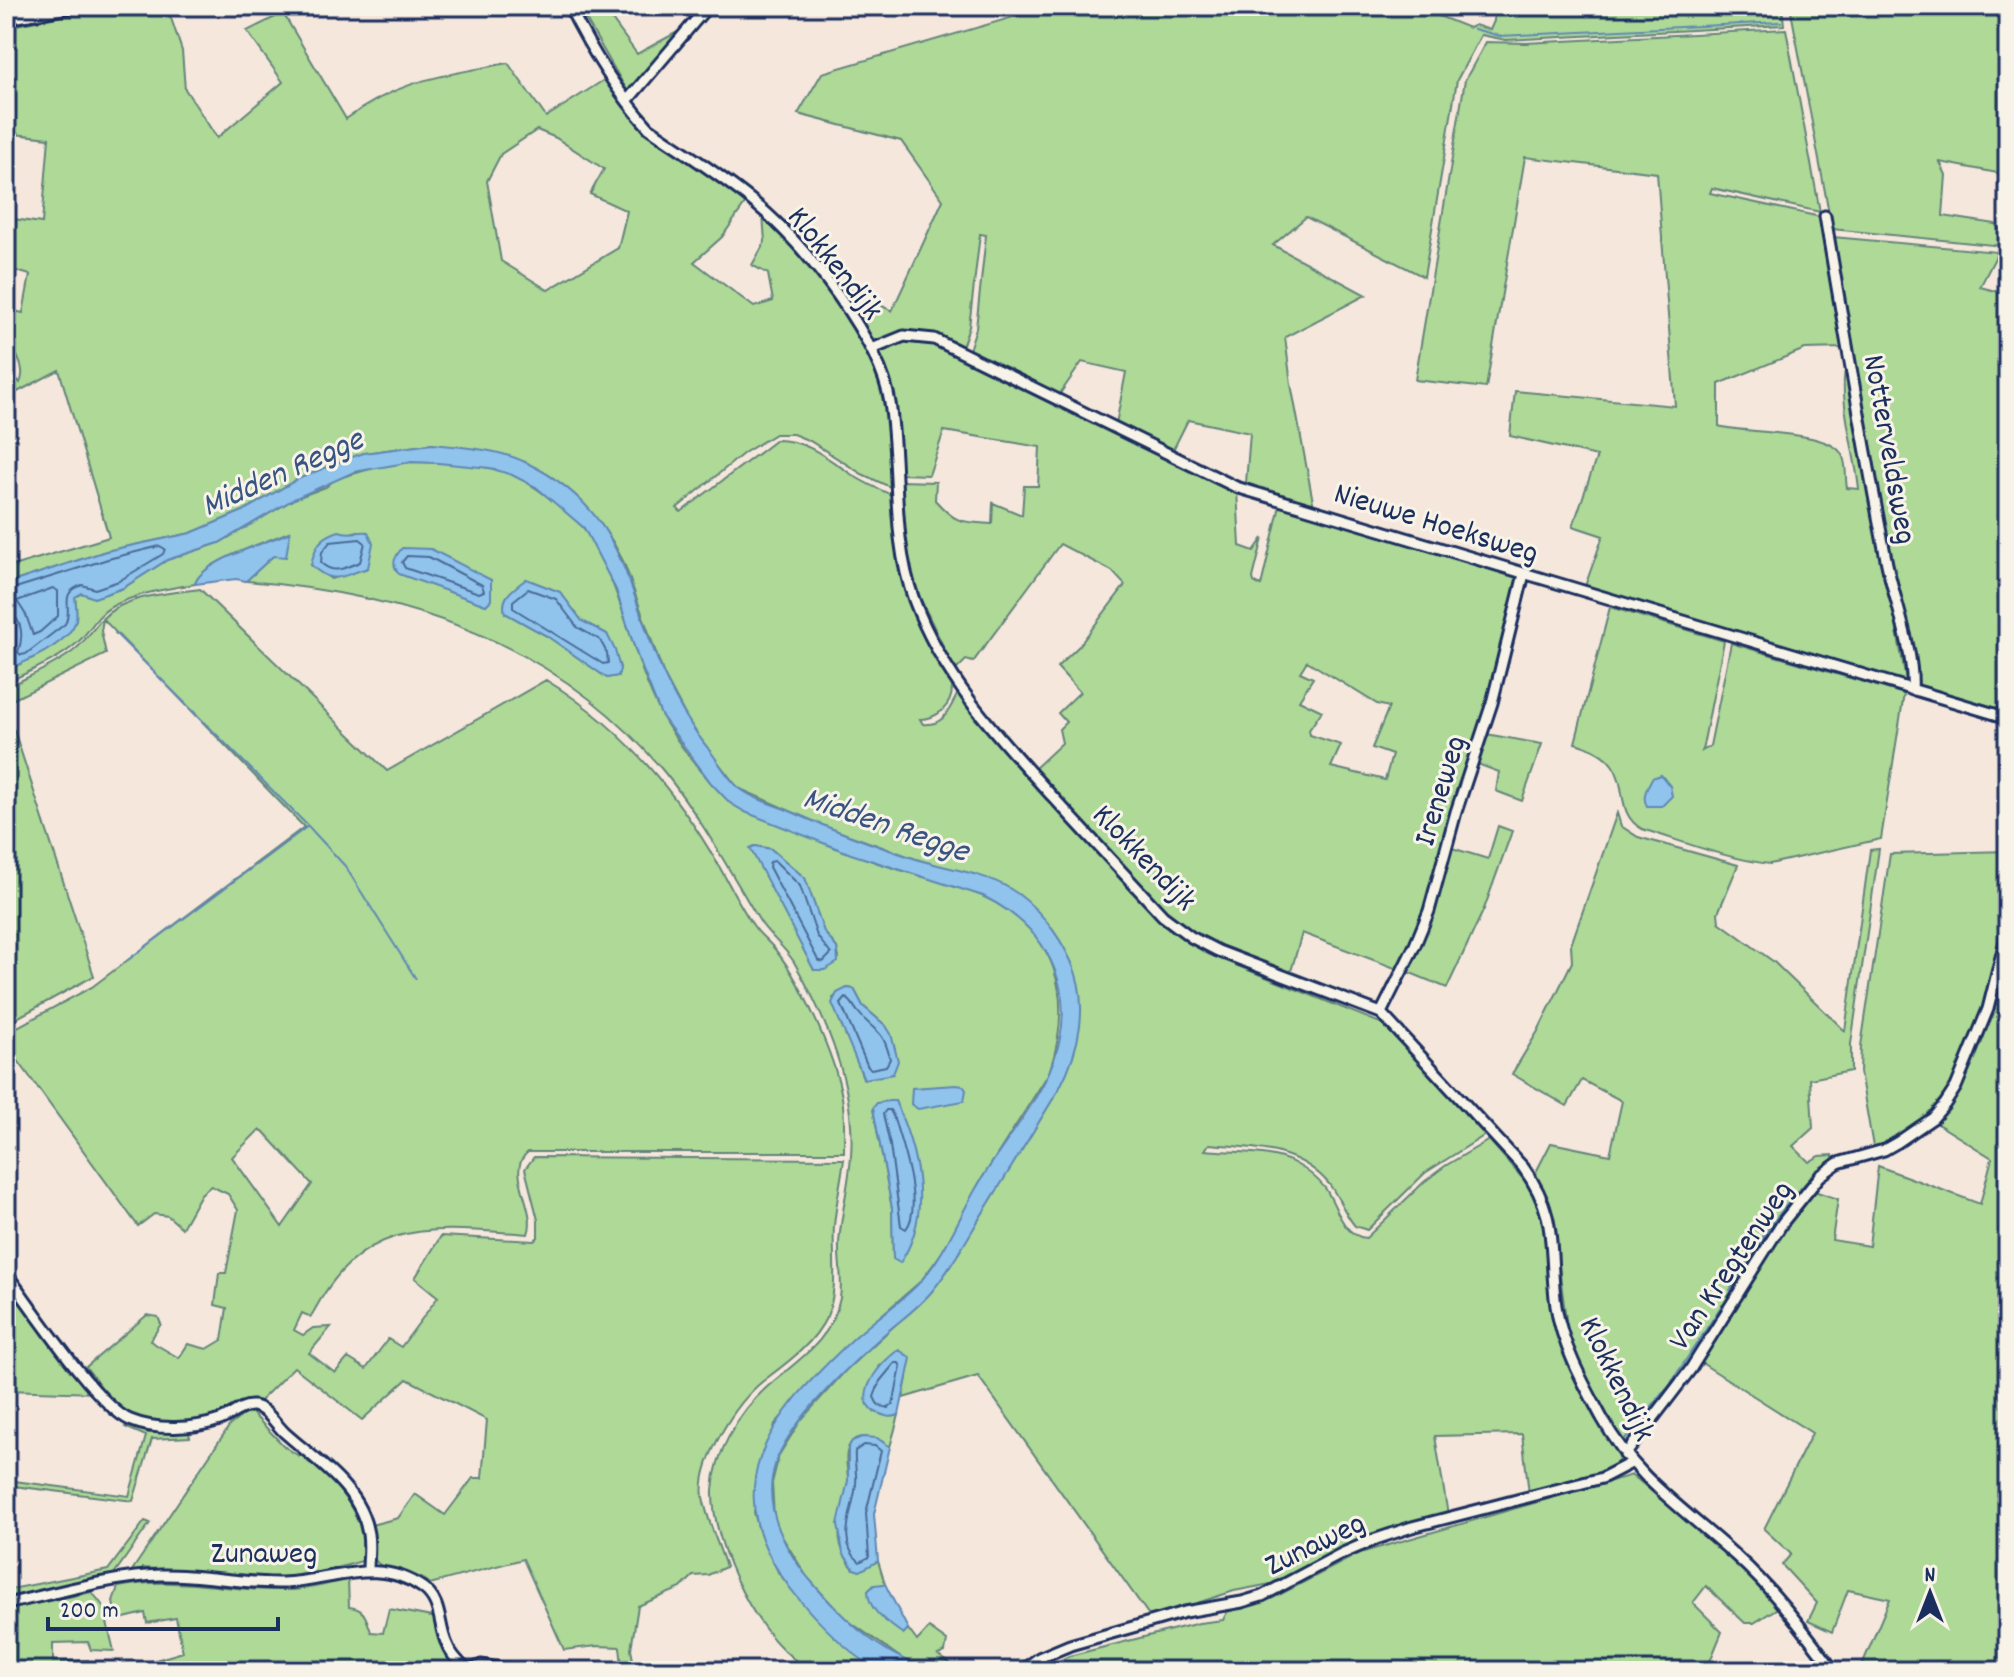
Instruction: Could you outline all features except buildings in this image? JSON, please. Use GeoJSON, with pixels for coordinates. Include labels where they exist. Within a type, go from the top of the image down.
{"type":"FeatureCollection","features":[{"type":"Feature","properties":{"kind":"street"},"geometry":{"type":"LineString","coordinates":[[6,19],[80,6]]}},
{"type":"Feature","properties":{"kind":"street","name":"Klokkendijk"},"geometry":{"type":"LineString","coordinates":[[569,6],[585,37],[627,101],[649,128],[758,205],[841,299],[872,349],[884,375],[890,399],[896,449],[898,515],[906,573],[914,600],[936,648],[972,705],[1163,916],[1191,937],[1218,951],[1381,1013],[1513,1155],[1537,1187],[1549,1218],[1556,1306],[1563,1332],[1602,1418],[1628,1459],[1764,1584],[1834,1671]]}},
{"type":"Feature","properties":{"kind":"street"},"geometry":{"type":"LineString","coordinates":[[627,101],[708,6]]}},
{"type":"Feature","properties":{"kind":"street","name":"Notterveldsweg"},"geometry":{"type":"LineString","coordinates":[[1825,216],[1849,364],[1887,567],[1910,663],[1912,690]]}},
{"type":"Feature","properties":{"kind":"street","name":"Nieuwe Hoeksweg"},"geometry":{"type":"LineString","coordinates":[[872,349],[904,336],[934,339],[1227,483],[2008,718]]}},
{"type":"Feature","properties":{"kind":"street","name":"Ireneweg"},"geometry":{"type":"LineString","coordinates":[[1381,1013],[1429,911],[1456,812],[1492,703],[1524,574]]}},
{"type":"Feature","properties":{"kind":"street","name":"Van Kregtenweg"},"geometry":{"type":"LineString","coordinates":[[1628,1459],[1690,1370],[1783,1222],[1820,1176],[1838,1163],[1884,1150],[1898,1142],[1933,1118],[1945,1104],[1979,1034],[2008,929]]}},
{"type":"Feature","properties":{"kind":"street"},"geometry":{"type":"LineString","coordinates":[[6,1273],[99,1395],[125,1418],[168,1427],[216,1421],[247,1407],[256,1407],[265,1412],[288,1436],[326,1466],[353,1501],[368,1533],[368,1570]]}},
{"type":"Feature","properties":{"kind":"street","name":"Zunaweg"},"geometry":{"type":"LineString","coordinates":[[1021,1671],[1039,1658],[1070,1645],[1185,1612],[1262,1596],[1341,1554],[1412,1527],[1602,1478],[1628,1459]]}},
{"type":"Feature","properties":{"kind":"street","name":"Zunaweg"},"geometry":{"type":"LineString","coordinates":[[6,1604],[153,1575],[286,1583],[368,1570],[408,1580],[429,1592],[438,1607],[447,1645],[468,1671],[481,1665],[519,1671]]}},
{"type":"Feature","properties":{"kind":"green space"},"geometry":{"type":"Polygon","coordinates":[[[114,6],[167,6],[182,51],[185,89],[217,138],[283,82],[247,31],[283,13],[346,119],[386,95],[424,80],[508,63],[546,117],[607,78],[636,119],[747,201],[722,237],[694,262],[754,307],[773,301],[768,274],[752,265],[765,242],[763,215],[822,279],[840,303],[869,354],[887,408],[892,488],[862,474],[810,441],[793,434],[775,434],[744,453],[677,508],[681,512],[776,440],[807,447],[892,495],[896,551],[906,591],[926,639],[952,686],[946,706],[932,717],[920,719],[923,724],[941,720],[958,693],[975,719],[1169,929],[1208,954],[1383,1024],[1485,1135],[1425,1173],[1367,1230],[1355,1226],[1329,1184],[1317,1172],[1289,1156],[1209,1144],[1205,1150],[1264,1154],[1296,1164],[1312,1174],[1325,1188],[1345,1225],[1358,1236],[1366,1238],[1424,1182],[1489,1140],[1536,1194],[1561,1342],[1590,1406],[1620,1458],[1614,1465],[1593,1477],[1529,1494],[1522,1434],[1435,1436],[1448,1515],[1276,1583],[1234,1591],[1151,1618],[978,1376],[903,1398],[907,1378],[896,1352],[879,1367],[886,1416],[899,1415],[890,1447],[874,1439],[861,1438],[851,1443],[848,1449],[847,1493],[840,1526],[841,1547],[854,1569],[860,1571],[878,1561],[885,1584],[868,1591],[903,1634],[908,1629],[917,1641],[929,1628],[947,1641],[945,1652],[938,1655],[961,1671],[939,1671],[904,1660],[843,1617],[807,1577],[781,1535],[774,1517],[772,1483],[779,1455],[801,1420],[846,1370],[932,1291],[1059,1089],[1073,966],[1064,948],[1037,912],[1005,886],[829,828],[738,788],[693,730],[664,675],[624,563],[613,542],[600,523],[563,485],[525,462],[489,452],[432,444],[364,453],[298,479],[243,511],[191,533],[106,551],[6,584],[6,568],[109,537],[59,370],[6,398],[6,370],[20,383],[22,371],[6,332],[6,309],[23,313],[30,275],[6,268],[6,218],[42,223],[49,138],[6,133],[6,27],[114,6]],[[537,130],[501,154],[487,181],[501,261],[548,290],[618,248],[627,211],[590,194],[604,169],[556,138],[537,130]]]}},
{"type":"Feature","properties":{"kind":"green space"},"geometry":{"type":"Polygon","coordinates":[[[578,6],[602,6],[637,54],[683,29],[629,94],[578,6]]]}},
{"type":"Feature","properties":{"kind":"green space"},"geometry":{"type":"Polygon","coordinates":[[[1051,6],[1414,6],[1469,28],[1475,25],[1490,30],[1494,21],[1494,6],[1782,6],[1784,25],[1506,40],[1481,35],[1457,80],[1424,277],[1306,217],[1273,245],[1366,295],[1285,337],[1314,507],[1246,483],[1250,433],[1188,420],[1172,452],[1116,424],[1126,372],[1082,362],[1059,395],[969,350],[976,328],[986,235],[980,234],[969,327],[962,347],[919,332],[899,333],[874,342],[834,282],[892,311],[943,200],[901,141],[798,114],[822,73],[1051,6]]]}},
{"type":"Feature","properties":{"kind":"green space"},"geometry":{"type":"Polygon","coordinates":[[[1790,6],[2008,6],[2008,175],[1940,162],[1946,175],[1943,216],[1995,224],[2002,232],[2002,246],[1832,229],[1790,6]]]}},
{"type":"Feature","properties":{"kind":"green space"},"geometry":{"type":"Polygon","coordinates":[[[1786,29],[1820,212],[1712,188],[1710,193],[1821,219],[1844,348],[1805,349],[1719,384],[1719,426],[1823,441],[1836,448],[1843,457],[1847,488],[1859,489],[1845,407],[1844,375],[1847,363],[1907,685],[1584,589],[1603,536],[1573,526],[1597,456],[1510,436],[1515,391],[1675,406],[1657,173],[1525,157],[1486,388],[1415,380],[1465,80],[1486,42],[1526,43],[1786,29]]]}},
{"type":"Feature","properties":{"kind":"green space"},"geometry":{"type":"Polygon","coordinates":[[[1833,237],[1998,252],[1980,287],[2008,294],[2008,715],[1920,689],[1889,544],[1833,237]]]}},
{"type":"Feature","properties":{"kind":"green space"},"geometry":{"type":"Polygon","coordinates":[[[926,339],[1237,490],[1240,546],[1254,551],[1263,538],[1253,578],[1261,586],[1280,505],[1517,578],[1499,655],[1430,898],[1400,970],[1302,933],[1290,975],[1195,934],[1167,913],[1034,769],[1062,743],[1059,729],[1066,722],[1058,713],[1080,692],[1057,667],[1079,646],[1125,585],[1112,571],[1060,544],[973,662],[966,660],[955,671],[912,581],[905,550],[900,481],[936,482],[935,500],[954,518],[992,524],[993,503],[1022,515],[1024,486],[1038,486],[1040,447],[944,431],[929,475],[899,474],[895,408],[878,351],[901,340],[926,339]],[[1307,661],[1300,672],[1313,678],[1299,700],[1322,711],[1309,730],[1310,735],[1341,745],[1331,767],[1385,780],[1392,755],[1372,748],[1389,707],[1377,704],[1307,661]]]}},
{"type":"Feature","properties":{"kind":"green space"},"geometry":{"type":"Polygon","coordinates":[[[411,462],[488,468],[513,475],[547,496],[579,523],[598,551],[661,714],[692,759],[728,800],[747,811],[866,859],[982,896],[1008,910],[1028,927],[1044,947],[1054,969],[1060,1019],[1049,1073],[978,1185],[949,1243],[921,1281],[855,1338],[775,1424],[754,1512],[759,1531],[779,1574],[850,1649],[883,1671],[818,1671],[793,1658],[757,1618],[742,1592],[720,1538],[713,1490],[718,1461],[730,1434],[757,1397],[821,1338],[836,1313],[841,1291],[839,1243],[850,1167],[851,1131],[844,1080],[818,1007],[790,956],[759,920],[703,827],[665,773],[623,728],[578,690],[529,659],[476,633],[422,613],[365,598],[246,581],[273,556],[289,532],[222,560],[200,576],[195,584],[141,595],[111,607],[69,649],[6,683],[6,670],[45,651],[71,631],[76,617],[75,597],[82,593],[94,598],[123,588],[167,560],[219,543],[294,499],[326,487],[335,479],[384,465],[411,462]],[[358,531],[347,534],[311,565],[331,579],[368,568],[358,531]],[[461,566],[400,574],[486,605],[491,580],[461,566]],[[526,579],[505,613],[547,636],[607,678],[618,676],[620,667],[607,634],[582,621],[560,592],[526,579]],[[751,848],[814,970],[839,958],[837,948],[824,932],[805,878],[771,849],[751,848]],[[847,988],[833,998],[863,1078],[895,1048],[886,1026],[863,1006],[854,989],[847,988]],[[895,1101],[873,1109],[892,1208],[893,1258],[917,1171],[895,1101]]]}},
{"type":"Feature","properties":{"kind":"green space"},"geometry":{"type":"Polygon","coordinates":[[[200,589],[387,771],[546,680],[571,697],[617,735],[677,802],[753,925],[787,965],[825,1042],[842,1097],[844,1152],[528,1152],[519,1169],[529,1213],[528,1234],[430,1231],[402,1235],[376,1245],[353,1260],[331,1284],[311,1317],[302,1313],[294,1330],[303,1335],[313,1328],[331,1327],[309,1353],[335,1373],[348,1358],[366,1369],[388,1339],[401,1347],[438,1297],[415,1278],[441,1236],[534,1241],[538,1237],[538,1220],[525,1169],[534,1157],[844,1159],[834,1226],[833,1294],[827,1316],[807,1344],[742,1403],[721,1434],[706,1467],[703,1497],[726,1567],[708,1575],[693,1576],[681,1588],[638,1606],[631,1649],[635,1671],[576,1671],[622,1666],[620,1647],[564,1650],[523,1559],[430,1584],[416,1576],[383,1567],[374,1558],[371,1525],[398,1518],[415,1494],[445,1515],[473,1478],[482,1478],[487,1420],[407,1379],[362,1420],[294,1367],[259,1402],[249,1401],[211,1419],[138,1422],[117,1408],[86,1367],[147,1315],[158,1317],[161,1324],[150,1341],[179,1358],[188,1344],[207,1349],[222,1340],[227,1308],[215,1305],[219,1273],[226,1273],[238,1210],[228,1194],[211,1186],[201,1194],[182,1228],[168,1216],[154,1214],[138,1226],[6,1044],[6,1033],[92,987],[304,827],[103,619],[101,631],[106,654],[6,703],[6,688],[72,652],[104,617],[116,608],[146,597],[200,589]],[[259,1130],[232,1157],[282,1227],[312,1184],[259,1130]]]}},
{"type":"Feature","properties":{"kind":"green space"},"geometry":{"type":"Polygon","coordinates":[[[1610,607],[1724,641],[1702,751],[1710,746],[1731,643],[1904,694],[1881,839],[1770,864],[1738,858],[1642,829],[1631,820],[1617,773],[1609,762],[1596,751],[1575,743],[1610,607]]]}},
{"type":"Feature","properties":{"kind":"green space"},"geometry":{"type":"Polygon","coordinates":[[[6,725],[14,730],[94,976],[6,1024],[6,725]]]}},
{"type":"Feature","properties":{"kind":"green space"},"geometry":{"type":"Polygon","coordinates":[[[1486,734],[1542,744],[1522,801],[1496,791],[1499,772],[1477,764],[1486,734]]]}},
{"type":"Feature","properties":{"kind":"green space"},"geometry":{"type":"Polygon","coordinates":[[[1617,813],[1621,826],[1638,837],[1738,865],[1718,913],[1719,922],[1774,962],[1845,1031],[1870,850],[1879,849],[1851,1044],[1851,1071],[1810,1079],[1813,1128],[1793,1146],[1809,1162],[1819,1156],[1833,1155],[1833,1161],[1811,1181],[1774,1228],[1696,1356],[1629,1445],[1624,1446],[1588,1380],[1568,1335],[1551,1206],[1534,1176],[1551,1143],[1610,1155],[1622,1101],[1582,1080],[1567,1106],[1512,1074],[1538,1031],[1572,962],[1571,945],[1617,813]]]}},
{"type":"Feature","properties":{"kind":"green space"},"geometry":{"type":"Polygon","coordinates":[[[1498,826],[1512,831],[1484,909],[1447,988],[1408,972],[1423,940],[1452,848],[1488,859],[1498,826]]]}},
{"type":"Feature","properties":{"kind":"green space"},"geometry":{"type":"Polygon","coordinates":[[[2008,851],[2009,892],[2005,923],[1967,1052],[1940,1100],[1922,1120],[1899,1136],[1873,1147],[1860,1072],[1861,1046],[1890,854],[2008,851]]]}},
{"type":"Feature","properties":{"kind":"green space"},"geometry":{"type":"Polygon","coordinates":[[[2008,952],[2008,1671],[1866,1671],[1862,1665],[1890,1599],[1848,1590],[1832,1632],[1808,1621],[1817,1603],[1782,1565],[1791,1554],[1764,1529],[1812,1433],[1700,1362],[1782,1227],[1814,1191],[1838,1199],[1832,1240],[1869,1246],[1878,1166],[1980,1204],[1992,1158],[1936,1123],[1973,1064],[2008,952]]]}},
{"type":"Feature","properties":{"kind":"green space"},"geometry":{"type":"Polygon","coordinates":[[[6,1282],[95,1393],[6,1390],[6,1282]]]}},
{"type":"Feature","properties":{"kind":"green space"},"geometry":{"type":"Polygon","coordinates":[[[245,1410],[253,1410],[253,1414],[285,1447],[299,1456],[302,1452],[311,1458],[308,1462],[342,1492],[358,1518],[364,1546],[362,1561],[319,1573],[277,1578],[143,1568],[142,1571],[131,1572],[230,1425],[246,1413],[245,1410]]]}},
{"type":"Feature","properties":{"kind":"green space"},"geometry":{"type":"Polygon","coordinates":[[[127,1424],[148,1433],[189,1433],[190,1437],[152,1439],[133,1501],[6,1485],[6,1480],[129,1496],[146,1436],[125,1427],[127,1424]]]}},
{"type":"Feature","properties":{"kind":"green space"},"geometry":{"type":"Polygon","coordinates":[[[1632,1475],[1729,1555],[1779,1607],[1754,1623],[1745,1623],[1706,1586],[1693,1603],[1722,1632],[1706,1671],[1039,1671],[1069,1656],[1199,1623],[1223,1620],[1227,1612],[1273,1598],[1360,1553],[1632,1475]]]}},
{"type":"Feature","properties":{"kind":"green space"},"geometry":{"type":"Polygon","coordinates":[[[145,1521],[150,1523],[111,1578],[6,1600],[6,1590],[108,1570],[145,1521]]]}},
{"type":"Feature","properties":{"kind":"green space"},"geometry":{"type":"Polygon","coordinates":[[[348,1579],[349,1607],[362,1612],[371,1632],[383,1633],[389,1609],[437,1618],[463,1671],[131,1671],[142,1664],[183,1652],[176,1618],[147,1623],[145,1613],[116,1620],[113,1601],[118,1587],[139,1584],[181,1583],[287,1590],[348,1579]]]}},
{"type":"Feature","properties":{"kind":"green space"},"geometry":{"type":"Polygon","coordinates":[[[92,1592],[103,1606],[114,1651],[91,1650],[88,1642],[53,1643],[53,1662],[88,1660],[101,1671],[6,1671],[6,1610],[92,1592]]]}},
{"type":"Feature","properties":{"kind":"water"},"geometry":{"type":"Polygon","coordinates":[[[432,444],[481,449],[516,458],[560,482],[585,504],[604,528],[618,554],[674,696],[697,734],[737,786],[756,798],[853,837],[916,859],[988,878],[1009,888],[1045,920],[1071,961],[1080,993],[1080,1026],[1072,1058],[1059,1089],[940,1282],[820,1398],[792,1432],[775,1465],[771,1498],[774,1514],[787,1546],[805,1574],[842,1615],[871,1640],[903,1659],[939,1671],[885,1671],[863,1660],[826,1629],[798,1598],[771,1559],[757,1522],[754,1489],[760,1457],[775,1426],[824,1367],[912,1290],[928,1272],[1049,1072],[1059,1045],[1061,993],[1055,969],[1027,928],[983,896],[851,854],[745,812],[730,803],[711,783],[661,715],[616,590],[584,528],[536,487],[490,468],[411,462],[354,472],[294,499],[219,543],[167,560],[123,588],[94,598],[82,593],[75,597],[76,620],[71,631],[45,651],[6,670],[6,649],[15,640],[6,617],[6,584],[106,551],[191,533],[243,511],[298,479],[364,453],[432,444]]]}},
{"type":"Feature","properties":{"kind":"water"},"geometry":{"type":"Polygon","coordinates":[[[339,531],[368,532],[373,543],[368,568],[332,577],[311,565],[319,543],[339,531]]]}},
{"type":"Feature","properties":{"kind":"water"},"geometry":{"type":"Polygon","coordinates":[[[290,532],[286,557],[273,556],[246,581],[236,579],[195,584],[209,568],[222,560],[290,532]]]}},
{"type":"Feature","properties":{"kind":"water"},"geometry":{"type":"Polygon","coordinates":[[[402,548],[431,549],[491,580],[491,600],[486,605],[399,574],[394,561],[402,548]]]}},
{"type":"Feature","properties":{"kind":"water"},"geometry":{"type":"Polygon","coordinates":[[[526,579],[560,592],[582,621],[607,634],[620,669],[618,676],[607,678],[547,636],[505,613],[506,597],[526,579]]]}},
{"type":"Feature","properties":{"kind":"water"},"geometry":{"type":"Polygon","coordinates":[[[1661,775],[1670,786],[1672,796],[1662,806],[1647,806],[1647,788],[1652,778],[1661,775]]]}},
{"type":"Feature","properties":{"kind":"water"},"geometry":{"type":"Polygon","coordinates":[[[750,848],[771,849],[805,878],[824,932],[837,948],[838,962],[825,970],[814,970],[750,848]]]}},
{"type":"Feature","properties":{"kind":"water"},"geometry":{"type":"Polygon","coordinates":[[[847,988],[854,989],[863,1006],[891,1034],[898,1061],[893,1074],[864,1079],[832,1003],[837,993],[847,988]]]}},
{"type":"Feature","properties":{"kind":"water"},"geometry":{"type":"Polygon","coordinates":[[[956,1085],[966,1090],[964,1101],[918,1109],[911,1104],[912,1088],[956,1085]]]}},
{"type":"Feature","properties":{"kind":"water"},"geometry":{"type":"Polygon","coordinates":[[[895,1101],[903,1121],[918,1183],[916,1224],[900,1263],[893,1259],[892,1208],[873,1108],[877,1103],[895,1101]]]}},
{"type":"Feature","properties":{"kind":"water"},"geometry":{"type":"Polygon","coordinates":[[[899,1350],[911,1358],[899,1415],[894,1417],[871,1409],[867,1392],[876,1372],[899,1350]]]}},
{"type":"Feature","properties":{"kind":"water"},"geometry":{"type":"Polygon","coordinates":[[[862,1437],[877,1438],[890,1447],[874,1514],[878,1561],[860,1571],[854,1569],[843,1553],[838,1524],[848,1481],[848,1448],[852,1441],[862,1437]]]}},
{"type":"Feature","properties":{"kind":"water"},"geometry":{"type":"Polygon","coordinates":[[[885,1584],[908,1629],[903,1634],[871,1605],[868,1591],[874,1585],[885,1584]]]}},
{"type":"Feature","properties":{"kind":"waterway"},"geometry":{"type":"LineString","coordinates":[[1474,29],[1500,36],[1781,22]]}},
{"type":"Feature","properties":{"kind":"waterway"},"geometry":{"type":"LineString","coordinates":[[115,633],[307,825]]}},
{"type":"Feature","properties":{"kind":"waterway"},"geometry":{"type":"LineString","coordinates":[[128,960],[308,826],[345,866],[416,979]]}},
{"type":"Feature","properties":{"kind":"waterway"},"geometry":{"type":"LineString","coordinates":[[1821,1168],[1832,1159]]}},
{"type":"Feature","properties":{"kind":"waterway"},"geometry":{"type":"LineString","coordinates":[[1730,1290],[1780,1213],[1816,1173]]}},
{"type":"Feature","properties":{"kind":"waterway"},"geometry":{"type":"LineString","coordinates":[[1625,1439],[1670,1384],[1722,1305]]}},
{"type":"Feature","properties":{"kind":"water label","name":"Midden Regge"},"geometry":{"type":"Point","coordinates":[281,470]}},
{"type":"Feature","properties":{"kind":"water label","name":"Midden Regge"},"geometry":{"type":"Point","coordinates":[887,822]}}]}
